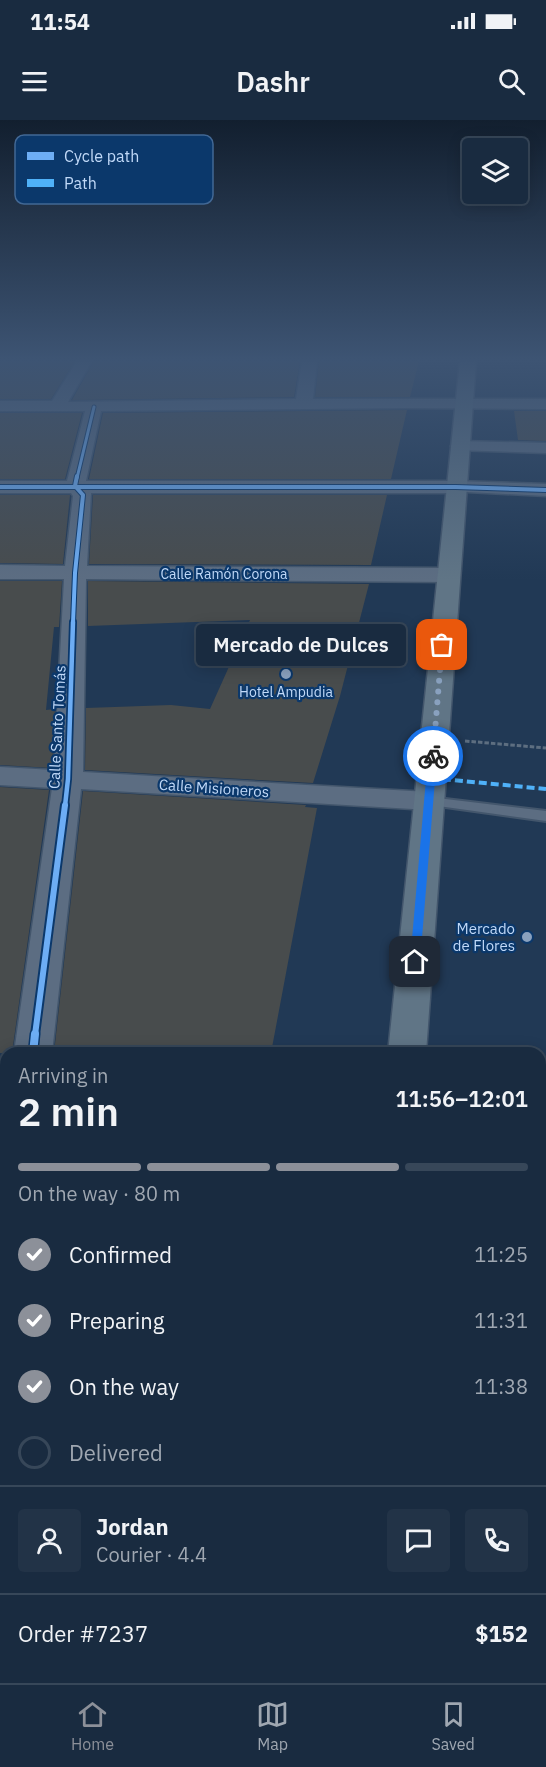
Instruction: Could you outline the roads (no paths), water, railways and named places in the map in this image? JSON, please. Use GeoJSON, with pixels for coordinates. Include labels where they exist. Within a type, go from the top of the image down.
{"type":"FeatureCollection","features":[{"type":"Feature","properties":{"kind":"main road"},"geometry":{"type":"LineString","coordinates":[[408,1047],[461,434]]}},
{"type":"Feature","properties":{"kind":"street","name":"Calle Santo Tomás"},"geometry":{"type":"LineString","coordinates":[[34,1047],[68,779],[75,573],[83,495],[75,486],[88,434]]}},
{"type":"Feature","properties":{"kind":"street"},"geometry":{"type":"LineString","coordinates":[[460,446],[546,448]]}},
{"type":"Feature","properties":{"kind":"street"},"geometry":{"type":"LineString","coordinates":[[0,487],[456,487],[546,490]]}},
{"type":"Feature","properties":{"kind":"street","name":"Calle Ramón Corona"},"geometry":{"type":"LineString","coordinates":[[0,572],[448,575]]}},
{"type":"Feature","properties":{"kind":"street","name":"Calle Misioneros"},"geometry":{"type":"LineString","coordinates":[[0,776],[429,801]]}},
{"type":"Feature","properties":{"kind":"lane"},"geometry":{"type":"LineString","coordinates":[[429,801],[546,816]]}},
{"type":"Feature","properties":{"kind":"place","name":"Mercado de Dulces"},"geometry":{"type":"Point","coordinates":[442,645]}},
{"type":"Feature","properties":{"kind":"place","name":"Hotel Ampudia"},"geometry":{"type":"Point","coordinates":[286,674]}},
{"type":"Feature","properties":{"kind":"place","name":"Mercado de Flores"},"geometry":{"type":"Point","coordinates":[527,937]}}]}
